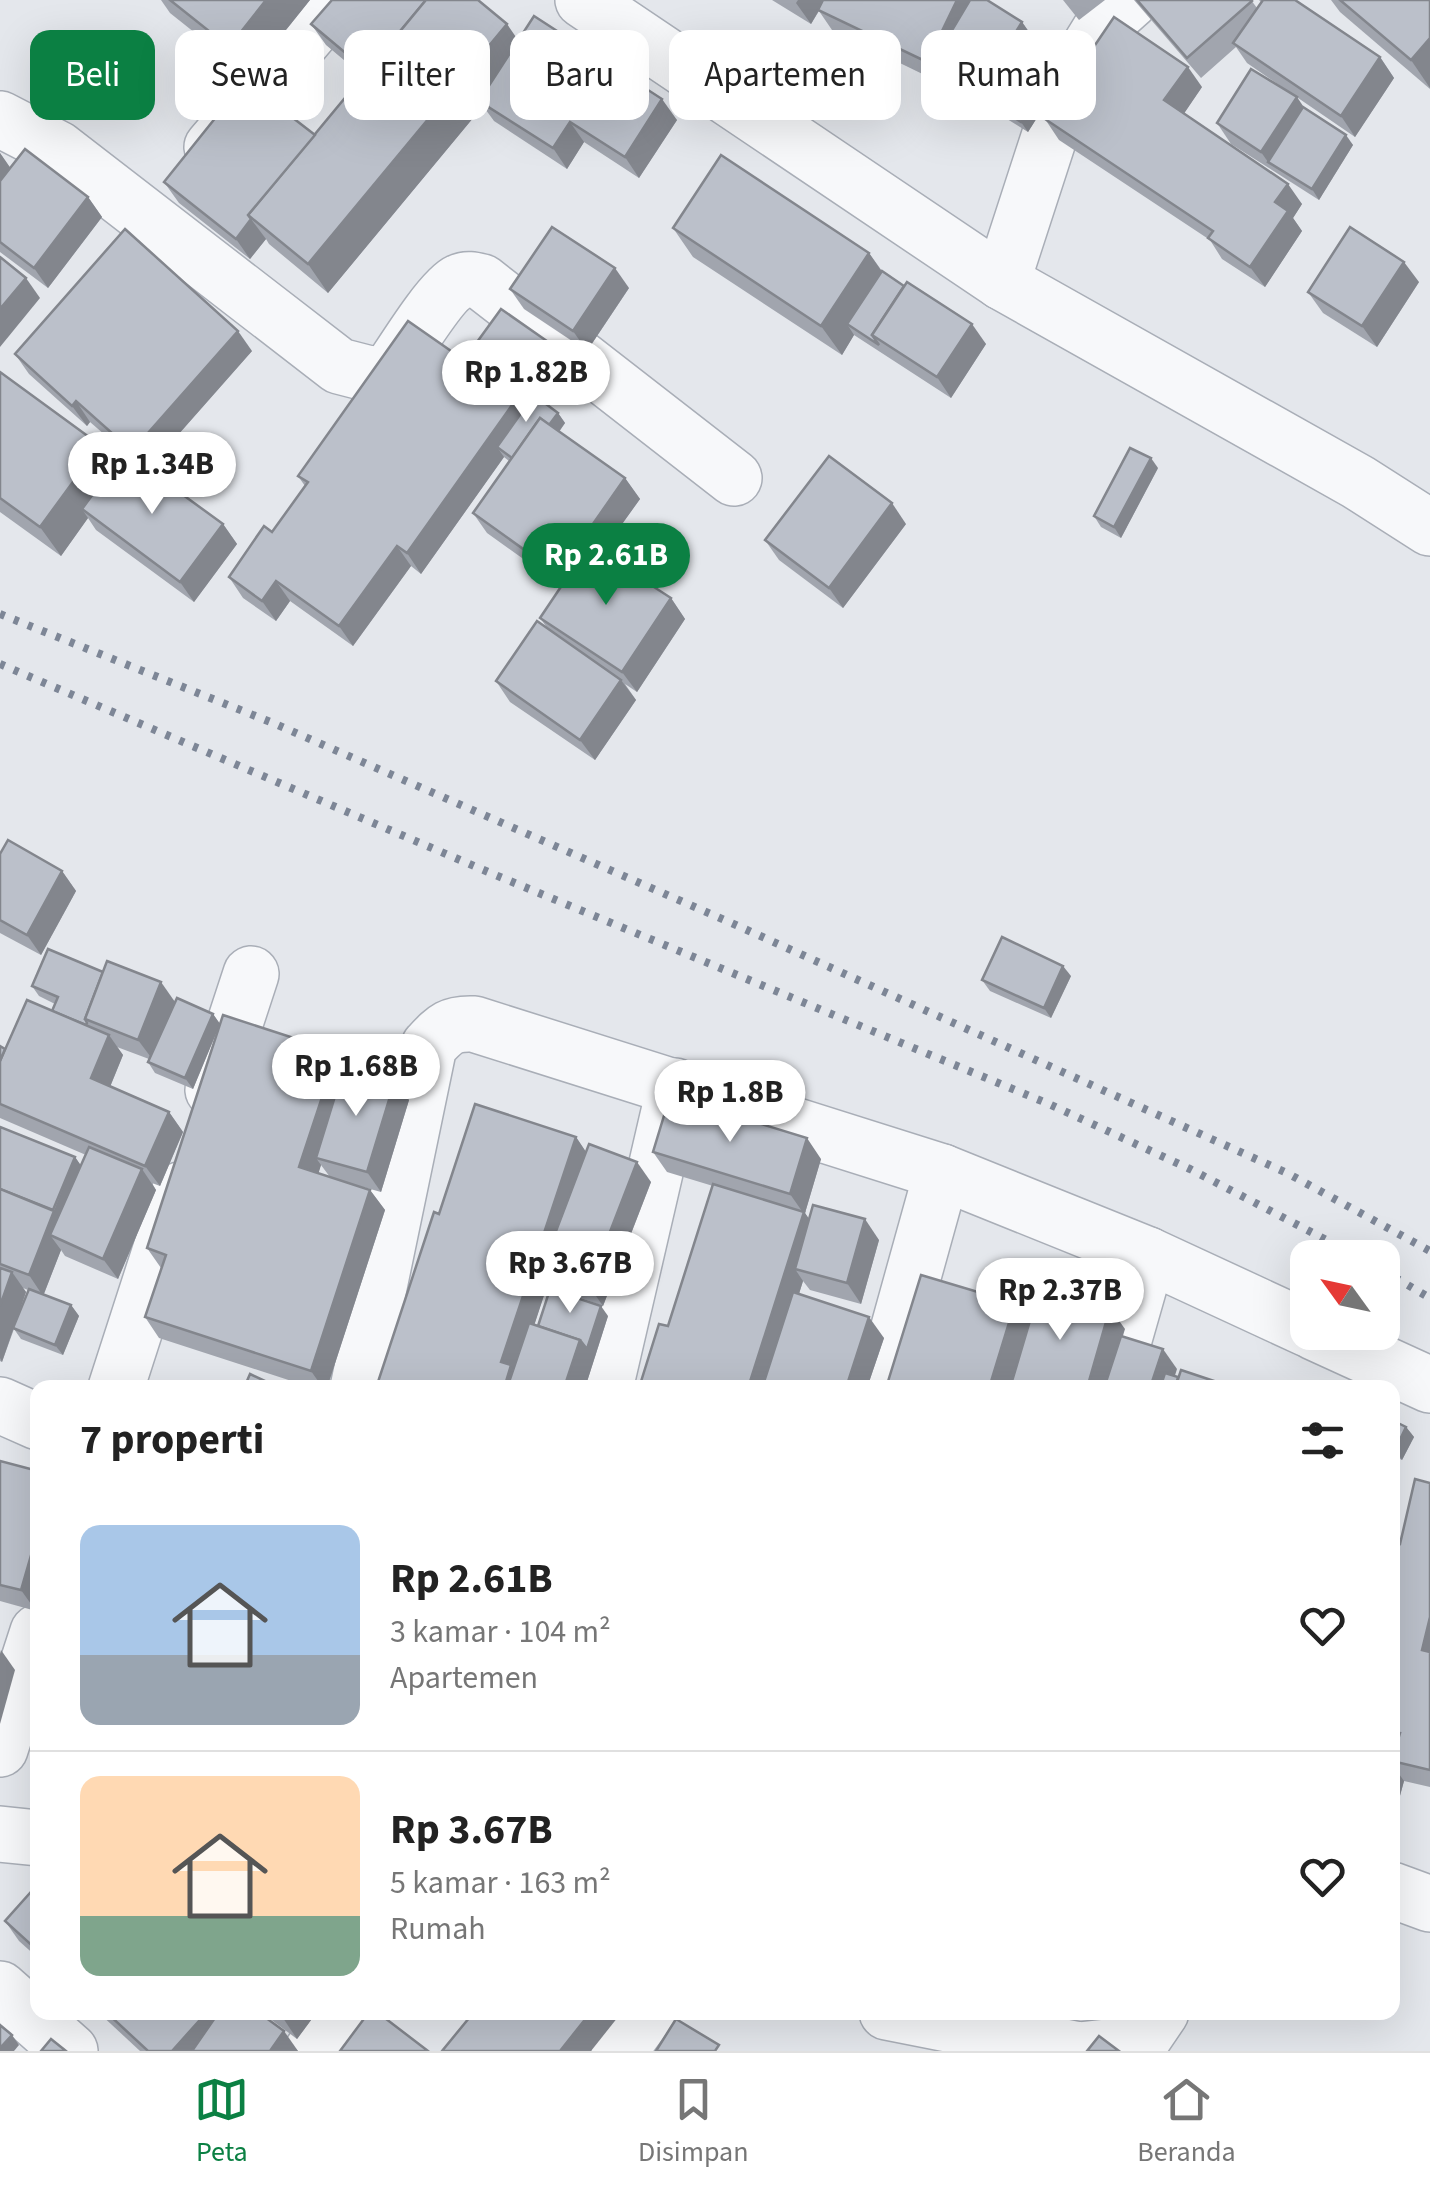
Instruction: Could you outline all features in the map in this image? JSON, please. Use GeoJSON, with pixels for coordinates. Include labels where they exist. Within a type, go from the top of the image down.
{"type":"FeatureCollection","features":[{"type":"Feature","properties":{"kind":"street"},"geometry":{"type":"LineString","coordinates":[[149,222],[337,0]]}},
{"type":"Feature","properties":{"kind":"street"},"geometry":{"type":"LineString","coordinates":[[583,0],[1002,282],[1358,482],[1430,528]]}},
{"type":"Feature","properties":{"kind":"street"},"geometry":{"type":"LineString","coordinates":[[1002,282],[1055,120],[1079,64],[1103,25],[1131,0]]}},
{"type":"Feature","properties":{"kind":"street"},"geometry":{"type":"LineString","coordinates":[[0,119],[58,150],[339,366],[370,374],[389,373],[452,285],[464,279],[482,282],[734,478]]}},
{"type":"Feature","properties":{"kind":"street"},"geometry":{"type":"LineString","coordinates":[[119,1380],[251,974]]}},
{"type":"Feature","properties":{"kind":"street"},"geometry":{"type":"LineString","coordinates":[[360,1380],[430,1046],[456,1023],[474,1024],[942,1172],[1148,1255],[1290,1330]]}},
{"type":"Feature","properties":{"kind":"street"},"geometry":{"type":"LineString","coordinates":[[607,1380],[675,1086]]}},
{"type":"Feature","properties":{"kind":"street"},"geometry":{"type":"LineString","coordinates":[[884,1380],[942,1172]]}},
{"type":"Feature","properties":{"kind":"street"},"geometry":{"type":"LineString","coordinates":[[1112,1380],[1148,1255]]}},
{"type":"Feature","properties":{"kind":"street"},"geometry":{"type":"LineString","coordinates":[[1328,1350],[1430,1386]]}},
{"type":"Feature","properties":{"kind":"street"},"geometry":{"type":"LineString","coordinates":[[0,1404],[30,1418]]}},
{"type":"Feature","properties":{"kind":"street"},"geometry":{"type":"LineString","coordinates":[[0,1749],[30,1657]]}},
{"type":"Feature","properties":{"kind":"street"},"geometry":{"type":"LineString","coordinates":[[0,1834],[30,1837]]}},
{"type":"Feature","properties":{"kind":"street"},"geometry":{"type":"LineString","coordinates":[[1400,1893],[1430,1904]]}},
{"type":"Feature","properties":{"kind":"street"},"geometry":{"type":"LineString","coordinates":[[0,1989],[30,2016]]}},
{"type":"Feature","properties":{"kind":"street"},"geometry":{"type":"LineString","coordinates":[[35,2020],[70,2051]]}},
{"type":"Feature","properties":{"kind":"street"},"geometry":{"type":"LineString","coordinates":[[312,2051],[337,2020]]}},
{"type":"Feature","properties":{"kind":"street"},"geometry":{"type":"LineString","coordinates":[[618,2051],[642,2020]]}},
{"type":"Feature","properties":{"kind":"street"},"geometry":{"type":"LineString","coordinates":[[936,2020],[1078,2050],[1125,2045],[1160,2033]]}},
{"type":"Feature","properties":{"kind":"building"},"geometry":{"type":"Polygon","coordinates":[[[170,0],[266,0],[242,30],[208,30],[170,0]]]}},
{"type":"Feature","properties":{"kind":"building"},"geometry":{"type":"Polygon","coordinates":[[[332,0],[426,0],[401,30],[344,30],[344,52],[324,35],[324,30],[311,24],[332,0]]]}},
{"type":"Feature","properties":{"kind":"building"},"geometry":{"type":"Polygon","coordinates":[[[426,0],[478,0],[507,24],[490,45],[490,30],[401,30],[426,0]]]}},
{"type":"Feature","properties":{"kind":"building"},"geometry":{"type":"Polygon","coordinates":[[[823,0],[957,0],[942,30],[921,30],[921,59],[901,50],[901,30],[860,30],[818,10],[823,0]]]}},
{"type":"Feature","properties":{"kind":"building"},"geometry":{"type":"Polygon","coordinates":[[[970,0],[987,0],[1022,22],[1017,30],[952,30],[970,0]]]}},
{"type":"Feature","properties":{"kind":"building"},"geometry":{"type":"Polygon","coordinates":[[[1137,0],[1251,0],[1252,1],[1187,58],[1137,0]]]}},
{"type":"Feature","properties":{"kind":"building"},"geometry":{"type":"Polygon","coordinates":[[[1263,0],[1295,0],[1380,57],[1341,116],[1233,43],[1263,0]]]}},
{"type":"Feature","properties":{"kind":"building"},"geometry":{"type":"Polygon","coordinates":[[[1340,0],[1430,0],[1430,38],[1411,60],[1340,0]]]}},
{"type":"Feature","properties":{"kind":"building"},"geometry":{"type":"Polygon","coordinates":[[[534,16],[556,30],[525,30],[534,16]]]}},
{"type":"Feature","properties":{"kind":"building"},"geometry":{"type":"Polygon","coordinates":[[[1114,17],[1188,67],[1164,100],[1288,184],[1275,202],[1288,211],[1250,267],[1208,238],[1213,231],[1046,120],[1096,120],[1096,44],[1114,17]]]}},
{"type":"Feature","properties":{"kind":"building"},"geometry":{"type":"Polygon","coordinates":[[[510,53],[510,120],[649,120],[625,157],[570,122],[553,148],[490,108],[490,84],[510,53]]]}},
{"type":"Feature","properties":{"kind":"building"},"geometry":{"type":"Polygon","coordinates":[[[1251,69],[1297,97],[1261,152],[1217,123],[1251,69]]]}},
{"type":"Feature","properties":{"kind":"building"},"geometry":{"type":"Polygon","coordinates":[[[649,91],[662,99],[649,119],[649,91]]]}},
{"type":"Feature","properties":{"kind":"building"},"geometry":{"type":"Polygon","coordinates":[[[344,99],[344,120],[427,120],[308,264],[248,215],[344,99]]]}},
{"type":"Feature","properties":{"kind":"building"},"geometry":{"type":"Polygon","coordinates":[[[1303,107],[1346,135],[1312,189],[1268,162],[1303,107]]]}},
{"type":"Feature","properties":{"kind":"building"},"geometry":{"type":"Polygon","coordinates":[[[214,120],[296,120],[315,135],[248,215],[251,219],[236,239],[164,182],[214,120]]]}},
{"type":"Feature","properties":{"kind":"building"},"geometry":{"type":"Polygon","coordinates":[[[25,149],[88,197],[34,268],[0,242],[0,181],[25,149]]]}},
{"type":"Feature","properties":{"kind":"building"},"geometry":{"type":"Polygon","coordinates":[[[721,155],[869,253],[821,326],[673,228],[721,155]]]}},
{"type":"Feature","properties":{"kind":"building"},"geometry":{"type":"Polygon","coordinates":[[[552,227],[615,268],[573,331],[510,289],[552,227]]]}},
{"type":"Feature","properties":{"kind":"building"},"geometry":{"type":"Polygon","coordinates":[[[1350,227],[1404,262],[1362,326],[1308,292],[1350,227]]]}},
{"type":"Feature","properties":{"kind":"building"},"geometry":{"type":"Polygon","coordinates":[[[125,229],[238,331],[132,451],[76,401],[72,406],[15,354],[125,229]]]}},
{"type":"Feature","properties":{"kind":"building"},"geometry":{"type":"Polygon","coordinates":[[[0,257],[26,278],[0,309],[0,257]]]}},
{"type":"Feature","properties":{"kind":"building"},"geometry":{"type":"Polygon","coordinates":[[[882,271],[904,286],[872,335],[879,345],[847,324],[882,271]]]}},
{"type":"Feature","properties":{"kind":"building"},"geometry":{"type":"Polygon","coordinates":[[[907,282],[972,324],[937,377],[872,335],[907,282]]]}},
{"type":"Feature","properties":{"kind":"building"},"geometry":{"type":"Polygon","coordinates":[[[501,309],[554,346],[407,553],[397,546],[339,626],[276,581],[262,601],[229,577],[264,526],[272,532],[308,482],[298,476],[408,321],[464,360],[501,309]]]}},
{"type":"Feature","properties":{"kind":"building"},"geometry":{"type":"Polygon","coordinates":[[[0,372],[100,445],[40,527],[0,498],[0,372]]]}},
{"type":"Feature","properties":{"kind":"building"},"geometry":{"type":"Polygon","coordinates":[[[534,395],[558,413],[549,425],[540,418],[512,458],[497,447],[534,395]]]}},
{"type":"Feature","properties":{"kind":"building"},"geometry":{"type":"Polygon","coordinates":[[[540,418],[625,478],[558,574],[473,513],[540,418]]]}},
{"type":"Feature","properties":{"kind":"building"},"geometry":{"type":"Polygon","coordinates":[[[1130,448],[1151,458],[1114,527],[1094,516],[1130,448]]]}},
{"type":"Feature","properties":{"kind":"building"},"geometry":{"type":"Polygon","coordinates":[[[124,452],[223,524],[180,582],[82,509],[124,452]]]}},
{"type":"Feature","properties":{"kind":"building"},"geometry":{"type":"Polygon","coordinates":[[[829,456],[892,503],[829,588],[765,540],[829,456]]]}},
{"type":"Feature","properties":{"kind":"building"},"geometry":{"type":"Polygon","coordinates":[[[589,545],[671,598],[622,672],[540,618],[589,545]]]}},
{"type":"Feature","properties":{"kind":"building"},"geometry":{"type":"Polygon","coordinates":[[[537,621],[621,680],[580,740],[496,681],[537,621]]]}},
{"type":"Feature","properties":{"kind":"building"},"geometry":{"type":"Polygon","coordinates":[[[8,840],[62,871],[27,935],[0,920],[0,854],[8,840]]]}},
{"type":"Feature","properties":{"kind":"building"},"geometry":{"type":"Polygon","coordinates":[[[1002,937],[1063,966],[1044,1008],[982,980],[1002,937]]]}},
{"type":"Feature","properties":{"kind":"building"},"geometry":{"type":"Polygon","coordinates":[[[48,949],[103,972],[86,1025],[52,1011],[58,997],[32,986],[48,949]]]}},
{"type":"Feature","properties":{"kind":"building"},"geometry":{"type":"Polygon","coordinates":[[[107,961],[161,982],[138,1040],[85,1019],[107,961]]]}},
{"type":"Feature","properties":{"kind":"building"},"geometry":{"type":"Polygon","coordinates":[[[177,998],[213,1014],[185,1078],[148,1062],[177,998]]]}},
{"type":"Feature","properties":{"kind":"building"},"geometry":{"type":"Polygon","coordinates":[[[27,1000],[109,1035],[91,1078],[169,1112],[145,1166],[0,1104],[0,1061],[27,1000]]]}},
{"type":"Feature","properties":{"kind":"building"},"geometry":{"type":"Polygon","coordinates":[[[223,1015],[337,1052],[299,1167],[370,1190],[311,1371],[145,1317],[166,1255],[147,1248],[223,1015]]]}},
{"type":"Feature","properties":{"kind":"building"},"geometry":{"type":"Polygon","coordinates":[[[345,1064],[395,1080],[367,1172],[316,1158],[345,1064]]]}},
{"type":"Feature","properties":{"kind":"building"},"geometry":{"type":"Polygon","coordinates":[[[670,1096],[807,1138],[790,1194],[653,1152],[670,1096]]]}},
{"type":"Feature","properties":{"kind":"building"},"geometry":{"type":"Polygon","coordinates":[[[475,1104],[576,1137],[501,1362],[511,1365],[506,1380],[379,1380],[434,1212],[439,1214],[475,1104]]]}},
{"type":"Feature","properties":{"kind":"building"},"geometry":{"type":"Polygon","coordinates":[[[0,1127],[75,1157],[53,1210],[0,1189],[0,1127]]]}},
{"type":"Feature","properties":{"kind":"building"},"geometry":{"type":"Polygon","coordinates":[[[589,1144],[637,1162],[589,1286],[542,1268],[589,1144]]]}},
{"type":"Feature","properties":{"kind":"building"},"geometry":{"type":"Polygon","coordinates":[[[89,1147],[142,1169],[103,1259],[50,1235],[89,1147]]]}},
{"type":"Feature","properties":{"kind":"building"},"geometry":{"type":"Polygon","coordinates":[[[713,1184],[804,1212],[751,1380],[642,1380],[659,1324],[668,1326],[713,1184]]]}},
{"type":"Feature","properties":{"kind":"building"},"geometry":{"type":"Polygon","coordinates":[[[0,1189],[54,1211],[29,1275],[0,1264],[0,1189]]]}},
{"type":"Feature","properties":{"kind":"building"},"geometry":{"type":"Polygon","coordinates":[[[813,1205],[865,1219],[847,1283],[795,1269],[813,1205]]]}},
{"type":"Feature","properties":{"kind":"building"},"geometry":{"type":"Polygon","coordinates":[[[0,1268],[12,1272],[0,1306],[0,1268]]]}},
{"type":"Feature","properties":{"kind":"building"},"geometry":{"type":"Polygon","coordinates":[[[921,1275],[1015,1303],[991,1380],[888,1380],[921,1275]]]}},
{"type":"Feature","properties":{"kind":"building"},"geometry":{"type":"Polygon","coordinates":[[[1040,1287],[1110,1308],[1089,1380],[1012,1380],[1040,1287]]]}},
{"type":"Feature","properties":{"kind":"building"},"geometry":{"type":"Polygon","coordinates":[[[29,1289],[71,1305],[55,1345],[13,1328],[29,1289]]]}},
{"type":"Feature","properties":{"kind":"building"},"geometry":{"type":"Polygon","coordinates":[[[550,1289],[601,1306],[587,1349],[580,1340],[538,1326],[550,1289]]]}},
{"type":"Feature","properties":{"kind":"building"},"geometry":{"type":"Polygon","coordinates":[[[793,1292],[869,1317],[849,1380],[765,1380],[793,1292]]]}},
{"type":"Feature","properties":{"kind":"building"},"geometry":{"type":"Polygon","coordinates":[[[529,1323],[580,1340],[567,1380],[510,1380],[529,1323]]]}},
{"type":"Feature","properties":{"kind":"building"},"geometry":{"type":"Polygon","coordinates":[[[1121,1336],[1163,1349],[1153,1380],[1107,1380],[1121,1336]]]}},
{"type":"Feature","properties":{"kind":"building"},"geometry":{"type":"Polygon","coordinates":[[[1181,1370],[1211,1380],[1178,1380],[1181,1370]]]}},
{"type":"Feature","properties":{"kind":"building"},"geometry":{"type":"Polygon","coordinates":[[[1165,1373],[1178,1377],[1177,1380],[1163,1380],[1165,1373]]]}},
{"type":"Feature","properties":{"kind":"building"},"geometry":{"type":"Polygon","coordinates":[[[0,1461],[30,1469],[30,1559],[21,1590],[0,1585],[0,1461]]]}},
{"type":"Feature","properties":{"kind":"building"},"geometry":{"type":"Polygon","coordinates":[[[1415,1479],[1430,1483],[1430,1617],[1422,1650],[1430,1652],[1430,1770],[1400,1763],[1400,1544],[1415,1479]]]}},
{"type":"Feature","properties":{"kind":"building"},"geometry":{"type":"Polygon","coordinates":[[[30,1893],[30,1944],[5,1921],[30,1893]]]}},
{"type":"Feature","properties":{"kind":"building"},"geometry":{"type":"Polygon","coordinates":[[[115,2020],[200,2020],[172,2051],[148,2051],[115,2020]]]}},
{"type":"Feature","properties":{"kind":"building"},"geometry":{"type":"Polygon","coordinates":[[[213,2020],[269,2020],[284,2031],[270,2051],[192,2051],[213,2020]]]}},
{"type":"Feature","properties":{"kind":"building"},"geometry":{"type":"Polygon","coordinates":[[[363,2020],[387,2020],[428,2051],[340,2051],[363,2020]]]}},
{"type":"Feature","properties":{"kind":"building"},"geometry":{"type":"Polygon","coordinates":[[[467,2020],[585,2020],[560,2051],[442,2051],[467,2020]]]}},
{"type":"Feature","properties":{"kind":"building"},"geometry":{"type":"Polygon","coordinates":[[[675,2020],[719,2045],[715,2051],[656,2051],[675,2020]]]}},
{"type":"Feature","properties":{"kind":"building"},"geometry":{"type":"Polygon","coordinates":[[[0,2025],[12,2035],[0,2048],[0,2025]]]}},
{"type":"Feature","properties":{"kind":"building"},"geometry":{"type":"Polygon","coordinates":[[[1099,2036],[1119,2051],[1087,2051],[1099,2036]]]}},
{"type":"Feature","properties":{"kind":"building"},"geometry":{"type":"Polygon","coordinates":[[[51,2039],[66,2051],[41,2051],[51,2039]]]}},
{"type":"Feature","properties":{"kind":"railway"},"geometry":{"type":"LineString","coordinates":[[0,614],[273,723],[727,921],[1287,1173],[1430,1251]]}},
{"type":"Feature","properties":{"kind":"railway"},"geometry":{"type":"LineString","coordinates":[[0,664],[1049,1104],[1190,1169],[1326,1240]]}},
{"type":"Feature","properties":{"kind":"railway"},"geometry":{"type":"LineString","coordinates":[[1400,1280],[1430,1298]]}}]}
